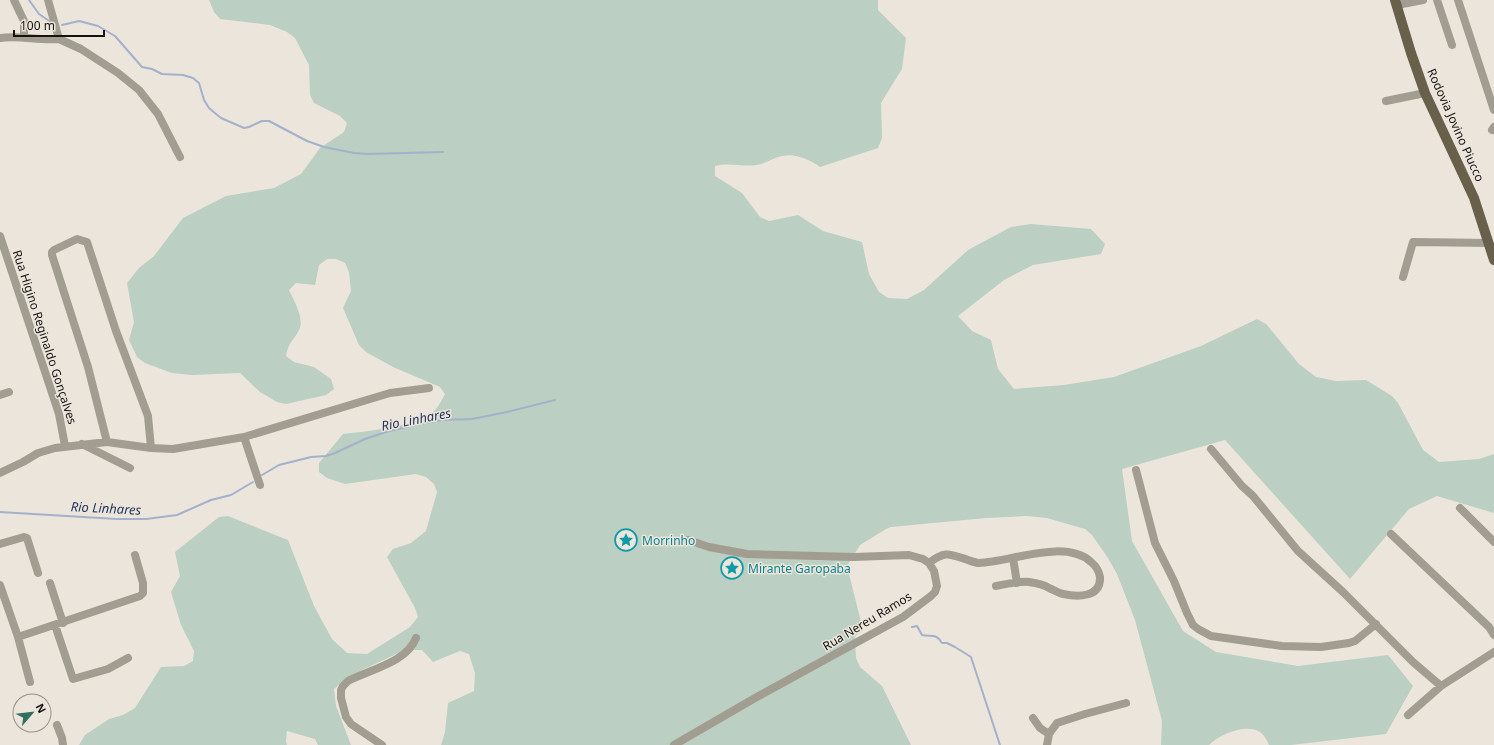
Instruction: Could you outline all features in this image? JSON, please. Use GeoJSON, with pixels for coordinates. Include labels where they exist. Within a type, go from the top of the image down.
{"type":"FeatureCollection","features":[{"type":"Feature","properties":{"kind":"main road","name":"Rodovia Jovino Piucco"},"geometry":{"type":"LineString","coordinates":[[1396,3],[1410,53],[1425,93],[1474,198],[1494,260]]}},
{"type":"Feature","properties":{"kind":"street"},"geometry":{"type":"LineString","coordinates":[[14,0],[24,21],[24,37]]}},
{"type":"Feature","properties":{"kind":"street"},"geometry":{"type":"LineString","coordinates":[[48,0],[59,40]]}},
{"type":"Feature","properties":{"kind":"street"},"geometry":{"type":"LineString","coordinates":[[1396,3],[1423,0]]}},
{"type":"Feature","properties":{"kind":"street"},"geometry":{"type":"LineString","coordinates":[[1437,0],[1452,46]]}},
{"type":"Feature","properties":{"kind":"street"},"geometry":{"type":"LineString","coordinates":[[1458,0],[1494,110]]}},
{"type":"Feature","properties":{"kind":"street"},"geometry":{"type":"LineString","coordinates":[[0,38],[24,37],[39,40],[59,40],[81,49],[118,73],[139,90],[158,114],[180,157]]}},
{"type":"Feature","properties":{"kind":"street"},"geometry":{"type":"LineString","coordinates":[[1386,101],[1425,93]]}},
{"type":"Feature","properties":{"kind":"street","name":"Rua Higino Reginaldo Gonçalves"},"geometry":{"type":"LineString","coordinates":[[0,236],[59,414],[65,446]]}},
{"type":"Feature","properties":{"kind":"street"},"geometry":{"type":"LineString","coordinates":[[107,442],[88,367],[52,255],[54,250],[77,239],[87,242],[116,331],[148,416],[151,448]]}},
{"type":"Feature","properties":{"kind":"street"},"geometry":{"type":"LineString","coordinates":[[1403,277],[1413,242],[1488,243]]}},
{"type":"Feature","properties":{"kind":"street"},"geometry":{"type":"LineString","coordinates":[[0,473],[17,466],[38,453],[65,446],[107,442],[151,448],[173,449],[244,437],[390,393],[429,388]]}},
{"type":"Feature","properties":{"kind":"street"},"geometry":{"type":"LineString","coordinates":[[0,395],[9,392]]}},
{"type":"Feature","properties":{"kind":"street"},"geometry":{"type":"LineString","coordinates":[[244,437],[260,485]]}},
{"type":"Feature","properties":{"kind":"street"},"geometry":{"type":"LineString","coordinates":[[81,444],[130,468]]}},
{"type":"Feature","properties":{"kind":"street"},"geometry":{"type":"LineString","coordinates":[[1211,449],[1242,486],[1253,496],[1298,551],[1343,592],[1413,662],[1441,686]]}},
{"type":"Feature","properties":{"kind":"street"},"geometry":{"type":"LineString","coordinates":[[1136,470],[1155,543],[1174,581],[1193,625],[1198,629],[1211,636],[1220,638],[1282,646],[1321,647],[1349,644],[1376,624]]}},
{"type":"Feature","properties":{"kind":"street"},"geometry":{"type":"LineString","coordinates":[[1460,508],[1494,542]]}},
{"type":"Feature","properties":{"kind":"street"},"geometry":{"type":"LineString","coordinates":[[1391,534],[1489,627],[1494,635]]}},
{"type":"Feature","properties":{"kind":"street"},"geometry":{"type":"LineString","coordinates":[[0,544],[27,538],[38,573]]}},
{"type":"Feature","properties":{"kind":"street"},"geometry":{"type":"LineString","coordinates":[[688,540],[709,547],[747,554],[854,557],[909,555],[923,558],[929,563],[941,554],[951,555],[978,563],[1054,552],[1070,552],[1082,555],[1089,559],[1096,566],[1100,578],[1098,586],[1095,590],[1091,594],[1085,596],[1062,594],[1039,584],[1028,582],[996,586]]}},
{"type":"Feature","properties":{"kind":"street"},"geometry":{"type":"LineString","coordinates":[[18,637],[140,596],[143,593],[143,583],[136,555]]}},
{"type":"Feature","properties":{"kind":"street"},"geometry":{"type":"LineString","coordinates":[[1013,558],[1017,583]]}},
{"type":"Feature","properties":{"kind":"street","name":"Rua Nereu Ramos"},"geometry":{"type":"LineString","coordinates":[[674,745],[755,698],[903,617],[935,592],[937,586],[936,580],[929,563]]}},
{"type":"Feature","properties":{"kind":"street"},"geometry":{"type":"LineString","coordinates":[[50,584],[73,679],[108,668],[128,658]]}},
{"type":"Feature","properties":{"kind":"street"},"geometry":{"type":"LineString","coordinates":[[0,585],[18,637],[30,682]]}},
{"type":"Feature","properties":{"kind":"street"},"geometry":{"type":"LineString","coordinates":[[382,745],[349,722],[342,705],[341,690],[348,681],[403,656],[410,649],[416,638]]}},
{"type":"Feature","properties":{"kind":"street"},"geometry":{"type":"LineString","coordinates":[[1408,715],[1441,686],[1494,652]]}},
{"type":"Feature","properties":{"kind":"street"},"geometry":{"type":"LineString","coordinates":[[1047,745],[1049,734],[1057,723],[1126,703]]}},
{"type":"Feature","properties":{"kind":"street"},"geometry":{"type":"LineString","coordinates":[[1033,718],[1040,728],[1049,734]]}},
{"type":"Feature","properties":{"kind":"street"},"geometry":{"type":"LineString","coordinates":[[57,725],[63,745]]}},
{"type":"Feature","properties":{"kind":"green space"},"geometry":{"type":"Polygon","coordinates":[[[209,0],[878,0],[878,10],[906,38],[902,69],[881,103],[882,138],[878,148],[820,167],[812,162],[792,155],[779,157],[756,165],[726,164],[715,166],[715,176],[742,193],[760,217],[769,221],[798,215],[823,231],[862,242],[869,274],[879,292],[888,298],[907,299],[924,290],[968,250],[1011,227],[1031,224],[1091,229],[1105,244],[1101,254],[1033,265],[1004,280],[958,316],[972,331],[991,340],[998,369],[1014,389],[1064,385],[1114,377],[1201,346],[1257,319],[1266,324],[1299,364],[1316,377],[1336,381],[1366,380],[1392,396],[1398,403],[1423,450],[1439,462],[1479,459],[1494,454],[1494,513],[1437,496],[1409,509],[1350,579],[1225,440],[1122,469],[1132,541],[1183,631],[1216,652],[1298,666],[1388,655],[1413,686],[1386,734],[1291,745],[1269,745],[1260,732],[1241,729],[1220,737],[1209,745],[1161,745],[1162,721],[1135,620],[1117,574],[1108,558],[1092,535],[1085,529],[1047,518],[1027,516],[986,518],[891,527],[860,545],[847,566],[863,630],[855,636],[856,658],[860,667],[882,686],[911,745],[441,745],[445,732],[448,703],[474,691],[475,673],[469,654],[460,651],[433,662],[422,650],[405,650],[349,676],[334,689],[336,706],[351,745],[318,745],[315,739],[287,731],[287,745],[79,745],[85,735],[109,719],[123,715],[135,708],[161,667],[184,666],[193,661],[194,651],[181,625],[171,592],[180,576],[175,552],[219,517],[228,516],[288,540],[314,606],[332,639],[347,653],[367,654],[410,627],[418,617],[415,608],[387,557],[393,549],[411,543],[426,531],[437,492],[434,484],[426,477],[416,474],[345,484],[327,478],[319,472],[319,463],[343,434],[378,430],[417,420],[427,416],[435,410],[445,394],[440,387],[393,367],[366,352],[359,345],[343,308],[351,291],[349,272],[345,263],[336,259],[327,259],[319,265],[315,285],[296,283],[289,290],[300,315],[301,321],[299,330],[290,344],[286,356],[294,362],[314,367],[331,379],[334,389],[326,395],[286,404],[277,402],[260,392],[240,373],[192,375],[172,373],[145,363],[137,357],[129,340],[134,322],[127,283],[139,268],[154,256],[183,218],[226,196],[274,188],[301,174],[320,148],[344,132],[347,123],[340,116],[314,103],[310,95],[309,65],[295,38],[287,32],[270,25],[220,19],[214,12],[209,0]]]}},
{"type":"Feature","properties":{"kind":"waterway"},"geometry":{"type":"LineString","coordinates":[[29,0],[39,14],[52,23]]}},
{"type":"Feature","properties":{"kind":"waterway"},"geometry":{"type":"LineString","coordinates":[[62,25],[79,21],[98,26],[115,36],[142,67],[152,69],[162,74],[183,75],[193,78],[199,83],[204,100],[209,108],[221,118],[244,128],[262,121],[269,121],[307,141],[324,147],[354,153],[443,152]]}},
{"type":"Feature","properties":{"kind":"waterway","name":"Rio Linhares"},"geometry":{"type":"LineString","coordinates":[[262,475],[279,465],[311,457],[326,456],[365,439],[386,432],[418,424],[443,420],[472,419],[555,400]]}},
{"type":"Feature","properties":{"kind":"waterway","name":"Rio Linhares"},"geometry":{"type":"LineString","coordinates":[[0,512],[117,519],[146,519],[177,515],[211,500],[231,495],[253,482]]}},
{"type":"Feature","properties":{"kind":"waterway"},"geometry":{"type":"LineString","coordinates":[[912,627],[917,626],[922,635],[934,636],[942,643],[947,643],[971,657],[1000,745]]}},
{"type":"Feature","properties":{"kind":"place","name":"Morrinho"},"geometry":{"type":"Point","coordinates":[626,540]}},
{"type":"Feature","properties":{"kind":"place","name":"Mirante Garopaba"},"geometry":{"type":"Point","coordinates":[732,568]}}]}
